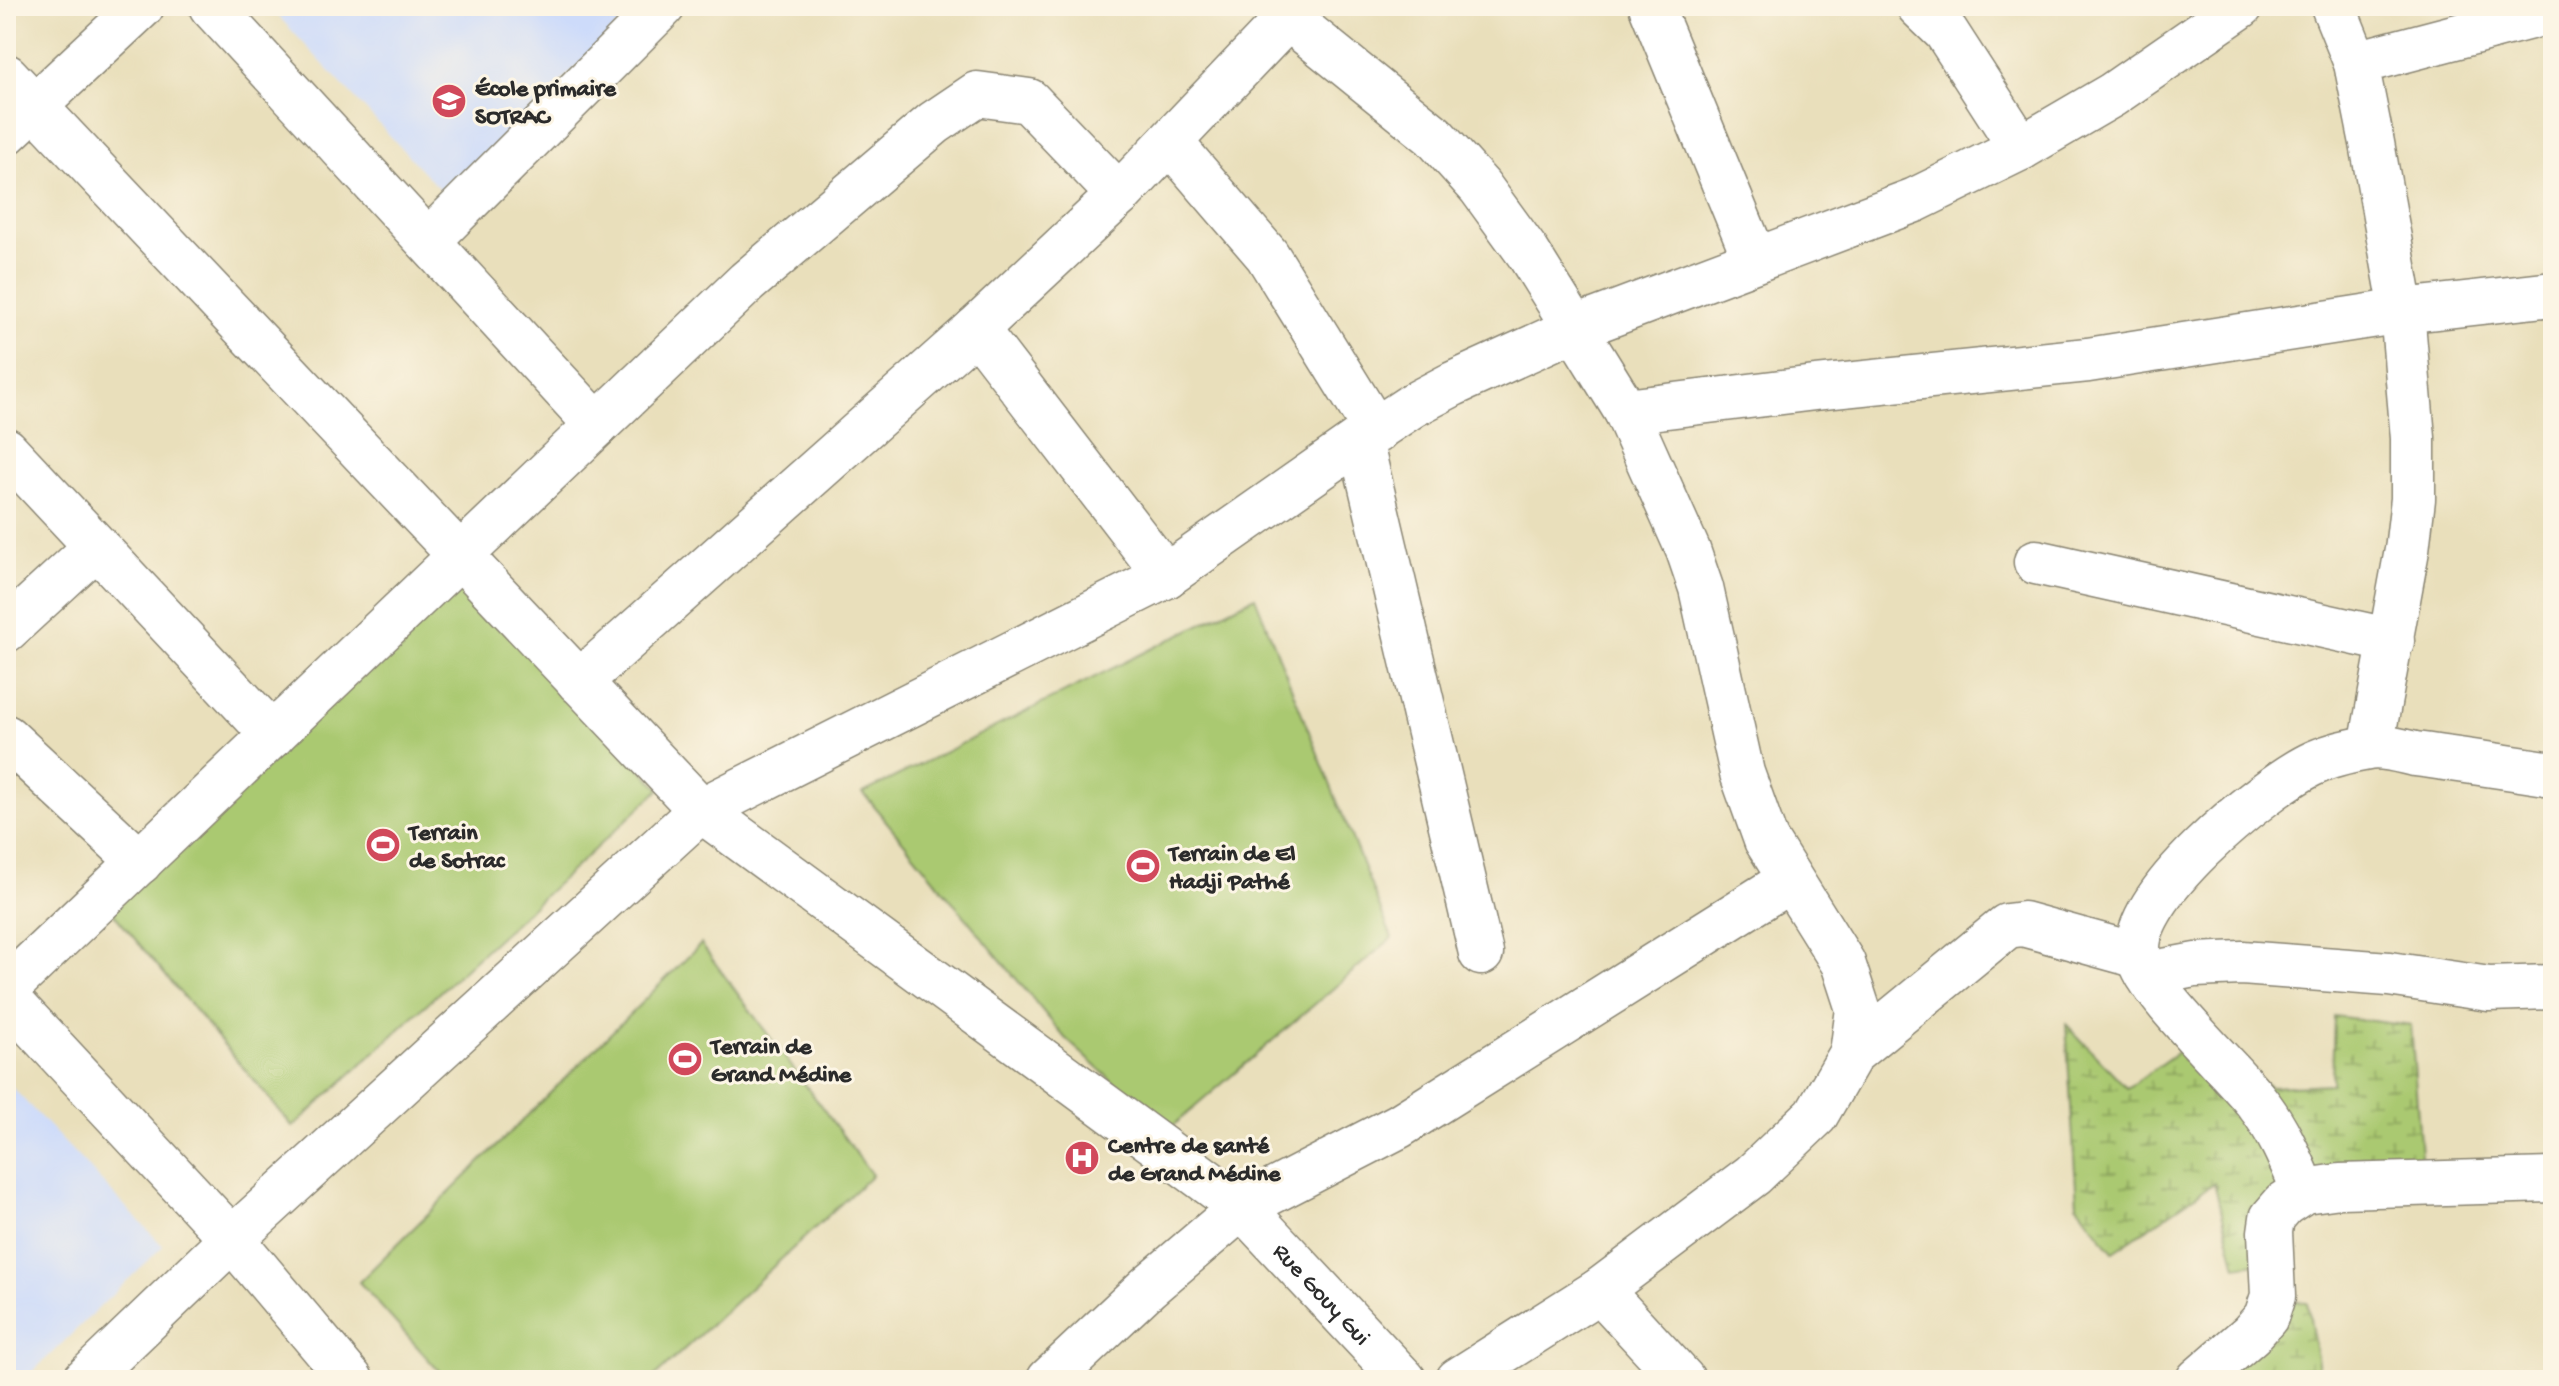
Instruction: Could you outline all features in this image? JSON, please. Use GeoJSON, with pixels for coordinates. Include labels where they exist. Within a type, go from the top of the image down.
{"type":"FeatureCollection","features":[{"type":"Feature","properties":{"kind":"street"},"geometry":{"type":"LineString","coordinates":[[16,105],[142,6]]}},
{"type":"Feature","properties":{"kind":"street"},"geometry":{"type":"LineString","coordinates":[[211,6],[597,425]]}},
{"type":"Feature","properties":{"kind":"street"},"geometry":{"type":"LineString","coordinates":[[428,241],[663,6]]}},
{"type":"Feature","properties":{"kind":"street"},"geometry":{"type":"LineString","coordinates":[[1651,6],[1755,259]]}},
{"type":"Feature","properties":{"kind":"street"},"geometry":{"type":"LineString","coordinates":[[1919,6],[1946,32],[2021,148]]}},
{"type":"Feature","properties":{"kind":"street"},"geometry":{"type":"LineString","coordinates":[[85,1380],[232,1239],[701,810],[1166,576],[1413,405],[1453,384],[1576,328],[1915,200],[2021,148],[2112,95],[2241,6]]}},
{"type":"Feature","properties":{"kind":"street"},"geometry":{"type":"LineString","coordinates":[[2333,6],[2356,63],[2402,311],[2413,438],[2413,499],[2392,641],[2371,747]]}},
{"type":"Feature","properties":{"kind":"street"},"geometry":{"type":"LineString","coordinates":[[579,682],[976,329],[1119,195],[1171,143],[1287,10],[1434,136],[1480,187],[1528,253],[1626,411],[1688,550],[1701,588],[1742,773],[1766,840],[1843,963],[1858,1009],[1852,1053]]}},
{"type":"Feature","properties":{"kind":"street"},"geometry":{"type":"LineString","coordinates":[[2356,63],[2553,11]]}},
{"type":"Feature","properties":{"kind":"street"},"geometry":{"type":"LineString","coordinates":[[6,989],[747,282],[934,123],[977,94],[1029,101],[1119,195]]}},
{"type":"Feature","properties":{"kind":"street","name":"Rue Gouy Gui"},"geometry":{"type":"LineString","coordinates":[[16,105],[460,556],[701,810],[1242,1207],[1404,1380]]}},
{"type":"Feature","properties":{"kind":"street"},"geometry":{"type":"LineString","coordinates":[[1171,143],[1267,255],[1368,436],[1481,953]]}},
{"type":"Feature","properties":{"kind":"street"},"geometry":{"type":"LineString","coordinates":[[1626,411],[2088,360],[2402,311],[2553,294]]}},
{"type":"Feature","properties":{"kind":"street"},"geometry":{"type":"LineString","coordinates":[[976,329],[1166,576]]}},
{"type":"Feature","properties":{"kind":"street"},"geometry":{"type":"LineString","coordinates":[[6,450],[273,735]]}},
{"type":"Feature","properties":{"kind":"street"},"geometry":{"type":"LineString","coordinates":[[6,630],[96,547]]}},
{"type":"Feature","properties":{"kind":"street"},"geometry":{"type":"LineString","coordinates":[[2036,562],[2392,641]]}},
{"type":"Feature","properties":{"kind":"street"},"geometry":{"type":"LineString","coordinates":[[6,737],[140,862]]}},
{"type":"Feature","properties":{"kind":"street"},"geometry":{"type":"LineString","coordinates":[[2304,1191],[2283,1142],[2257,1102],[2164,997],[2143,965],[2139,939],[2144,918],[2172,878],[2245,808],[2311,764],[2371,747],[2553,774]]}},
{"type":"Feature","properties":{"kind":"street"},"geometry":{"type":"LineString","coordinates":[[1051,1379],[1148,1287],[1242,1207],[1399,1126],[1790,880]]}},
{"type":"Feature","properties":{"kind":"street"},"geometry":{"type":"LineString","coordinates":[[1458,1380],[1600,1290],[1753,1175],[1816,1115],[1852,1053],[2007,926],[2023,924],[2143,965],[2242,963],[2389,974],[2489,989],[2553,987]]}},
{"type":"Feature","properties":{"kind":"street"},"geometry":{"type":"LineString","coordinates":[[6,997],[232,1239],[351,1380]]}},
{"type":"Feature","properties":{"kind":"street"},"geometry":{"type":"LineString","coordinates":[[2198,1380],[2266,1317],[2273,1296],[2272,1218],[2284,1204],[2304,1191],[2340,1186],[2553,1180]]}},
{"type":"Feature","properties":{"kind":"street"},"geometry":{"type":"LineString","coordinates":[[1600,1290],[1683,1380]]}},
{"type":"Feature","properties":{"kind":"shaded area","name":"École primaire SOTRAC"},"geometry":{"type":"Polygon","coordinates":[[[269,6],[637,6],[446,196],[269,6]]]}},
{"type":"Feature","properties":{"kind":"shaded area"},"geometry":{"type":"Polygon","coordinates":[[[6,1081],[163,1246],[24,1380],[6,1380],[6,1081]]]}},
{"type":"Feature","properties":{"kind":"green space","name":"Terrain de Sotrac"},"geometry":{"type":"Polygon","coordinates":[[[464,582],[660,789],[293,1127],[103,901],[464,582]]]}},
{"type":"Feature","properties":{"kind":"green space","name":"Terrain de El Hadji Pathé"},"geometry":{"type":"Polygon","coordinates":[[[1255,597],[1392,938],[1167,1131],[1065,1038],[863,793],[1255,597]]]}},
{"type":"Feature","properties":{"kind":"green space","name":"Terrain de Grand Médine"},"geometry":{"type":"Polygon","coordinates":[[[701,944],[872,1175],[651,1380],[447,1380],[359,1282],[701,944]]]}},
{"type":"Feature","properties":{"kind":"green space"},"geometry":{"type":"Polygon","coordinates":[[[2334,1016],[2411,1026],[2422,1168],[2276,1216],[2264,1262],[2236,1266],[2214,1183],[2113,1252],[2077,1205],[2066,1024],[2127,1088],[2192,1042],[2271,1087],[2332,1084],[2334,1016]]]}},
{"type":"Feature","properties":{"kind":"green space"},"geometry":{"type":"Polygon","coordinates":[[[2273,1301],[2307,1302],[2321,1380],[2191,1380],[2273,1301]]]}},
{"type":"Feature","properties":{"kind":"place","name":"École primaire SOTRAC"},"geometry":{"type":"Point","coordinates":[449,101]}},
{"type":"Feature","properties":{"kind":"place","name":"Terrain de Sotrac"},"geometry":{"type":"Point","coordinates":[383,845]}},
{"type":"Feature","properties":{"kind":"place","name":"Terrain de El Hadji Pathé"},"geometry":{"type":"Point","coordinates":[1143,866]}},
{"type":"Feature","properties":{"kind":"place","name":"Terrain de Grand Médine"},"geometry":{"type":"Point","coordinates":[685,1059]}},
{"type":"Feature","properties":{"kind":"place","name":"Centre de santé de Grand Médine"},"geometry":{"type":"Point","coordinates":[1082,1158]}}]}
